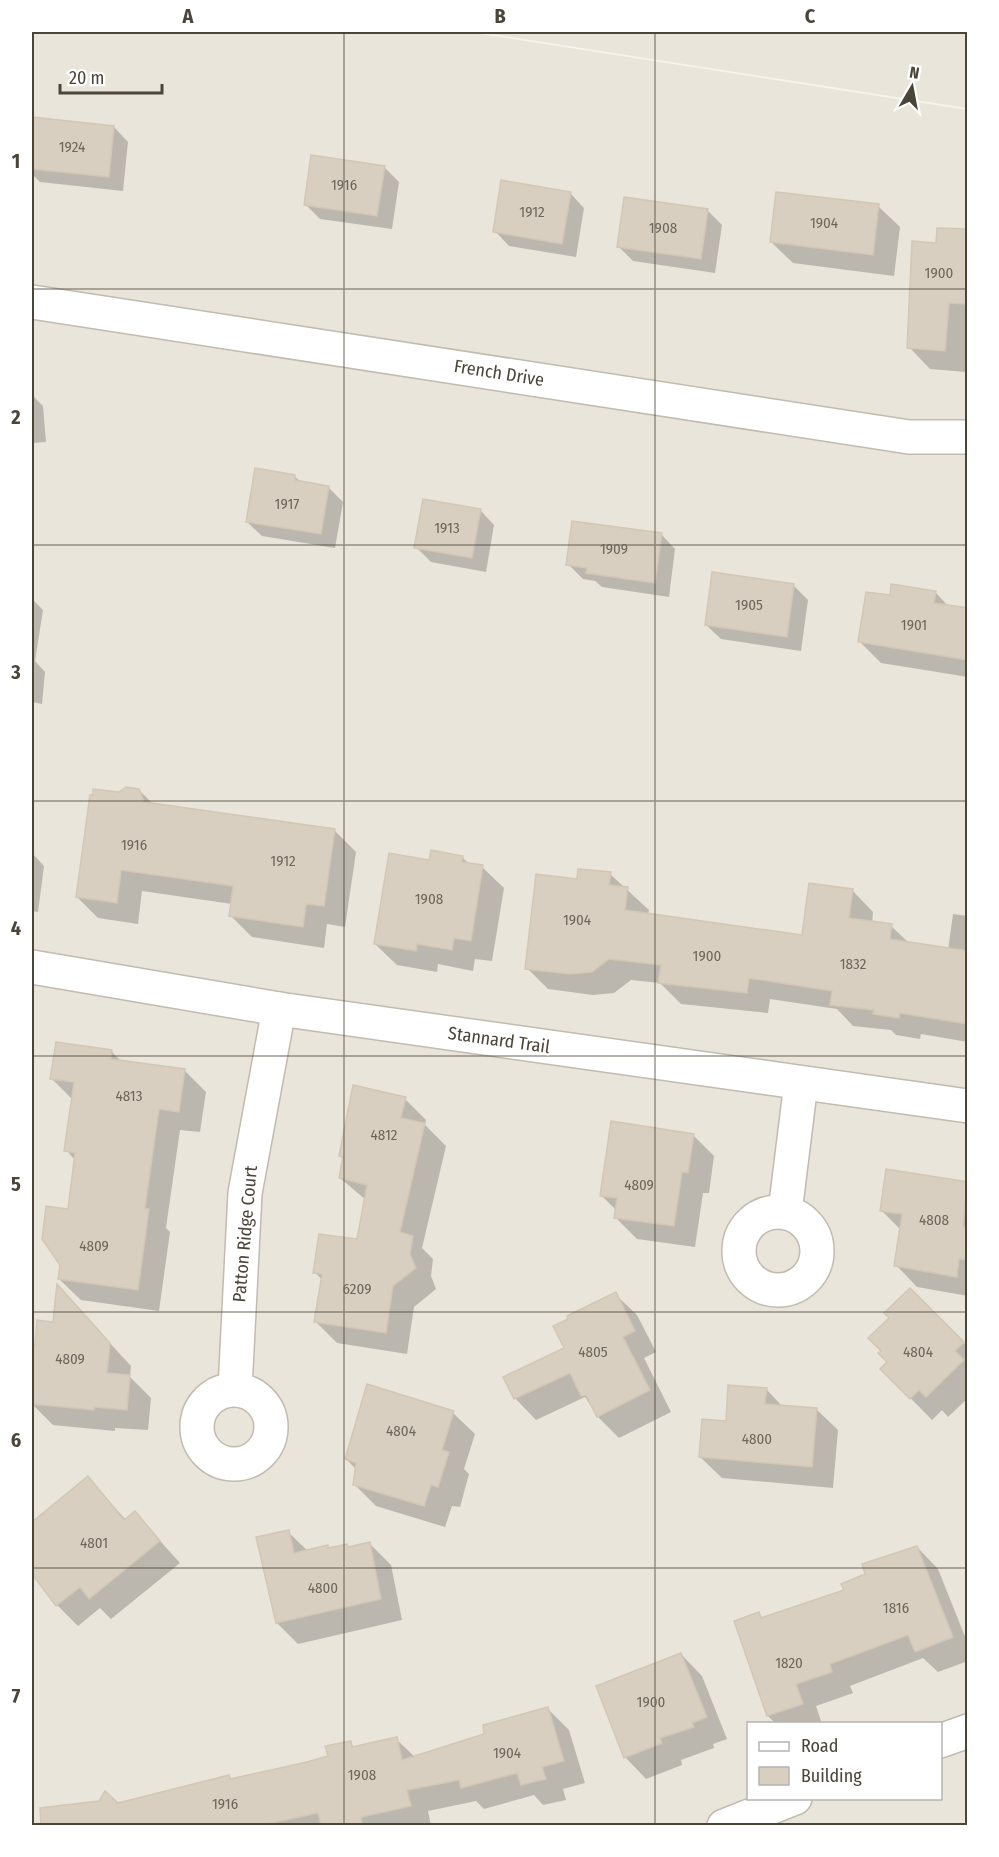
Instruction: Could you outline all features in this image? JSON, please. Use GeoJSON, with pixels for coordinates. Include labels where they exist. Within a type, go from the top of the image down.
{"type":"FeatureCollection","features":[{"type":"Feature","properties":{"kind":"street","name":"French Drive"},"geometry":{"type":"LineString","coordinates":[[32,302],[909,437],[968,436]]}},
{"type":"Feature","properties":{"kind":"street","name":"Stannard Trail"},"geometry":{"type":"LineString","coordinates":[[32,967],[279,1009],[968,1106]]}},
{"type":"Feature","properties":{"kind":"street","name":"Patton Ridge Court"},"geometry":{"type":"LineString","coordinates":[[235,1389],[245,1193],[279,1009]]}},
{"type":"Feature","properties":{"kind":"street"},"geometry":{"type":"LineString","coordinates":[[785,1212],[801,1083]]}},
{"type":"Feature","properties":{"kind":"street"},"geometry":{"type":"LineString","coordinates":[[942,1740],[968,1731]]}},
{"type":"Feature","properties":{"kind":"street"},"geometry":{"type":"LineString","coordinates":[[724,1826],[778,1812]]}},
{"type":"Feature","properties":{"kind":"shaded area"},"geometry":{"type":"Polygon","coordinates":[[[32,32],[468,32],[967,110],[967,1825],[32,1826],[32,32]]]}},
{"type":"Feature","properties":{"kind":"shaded area"},"geometry":{"type":"Polygon","coordinates":[[[479,32],[967,32],[967,108],[479,32]]]}},
{"type":"Feature","properties":{"kind":"building"},"geometry":{"type":"Polygon","coordinates":[[[32,117],[114,126],[109,177],[32,169],[32,117]]]}},
{"type":"Feature","properties":{"kind":"building"},"geometry":{"type":"Polygon","coordinates":[[[311,155],[385,166],[377,216],[304,205],[311,155]]]}},
{"type":"Feature","properties":{"kind":"building"},"geometry":{"type":"Polygon","coordinates":[[[501,180],[571,192],[562,244],[493,232],[501,180]]]}},
{"type":"Feature","properties":{"kind":"building"},"geometry":{"type":"Polygon","coordinates":[[[776,192],[879,204],[873,255],[770,242],[776,192]]]}},
{"type":"Feature","properties":{"kind":"building"},"geometry":{"type":"Polygon","coordinates":[[[624,197],[708,209],[701,259],[617,247],[624,197]]]}},
{"type":"Feature","properties":{"kind":"building"},"geometry":{"type":"Polygon","coordinates":[[[937,228],[968,229],[968,304],[949,303],[945,351],[907,348],[912,241],[936,243],[937,228]]]}},
{"type":"Feature","properties":{"kind":"building"},"geometry":{"type":"Polygon","coordinates":[[[255,468],[295,475],[295,480],[329,486],[321,534],[246,522],[255,468]]]}},
{"type":"Feature","properties":{"kind":"building"},"geometry":{"type":"Polygon","coordinates":[[[423,499],[481,509],[472,558],[414,548],[423,499]]]}},
{"type":"Feature","properties":{"kind":"building"},"geometry":{"type":"Polygon","coordinates":[[[572,521],[662,533],[655,583],[586,573],[587,568],[566,565],[572,521]]]}},
{"type":"Feature","properties":{"kind":"building"},"geometry":{"type":"Polygon","coordinates":[[[712,572],[794,584],[787,637],[705,625],[712,572]]]}},
{"type":"Feature","properties":{"kind":"building"},"geometry":{"type":"Polygon","coordinates":[[[891,584],[936,591],[934,603],[968,608],[968,660],[858,642],[866,592],[890,595],[891,584]]]}},
{"type":"Feature","properties":{"kind":"building"},"geometry":{"type":"Polygon","coordinates":[[[126,787],[139,789],[144,802],[335,829],[324,906],[306,904],[303,927],[229,916],[233,886],[121,870],[117,903],[76,897],[90,795],[93,795],[93,789],[119,792],[126,787]]]}},
{"type":"Feature","properties":{"kind":"building"},"geometry":{"type":"Polygon","coordinates":[[[431,850],[463,856],[462,862],[483,865],[471,941],[454,938],[452,950],[417,944],[416,951],[374,944],[389,853],[429,860],[431,850]]]}},
{"type":"Feature","properties":{"kind":"building"},"geometry":{"type":"Polygon","coordinates":[[[578,869],[611,872],[609,885],[628,887],[625,910],[802,935],[809,883],[853,889],[849,918],[892,924],[890,939],[968,951],[968,1024],[900,1013],[899,1018],[873,1014],[874,1010],[830,1005],[832,991],[749,978],[747,993],[658,983],[661,965],[609,959],[592,972],[570,974],[525,969],[536,874],[577,879],[578,869]]]}},
{"type":"Feature","properties":{"kind":"building"},"geometry":{"type":"Polygon","coordinates":[[[56,1042],[112,1050],[111,1059],[185,1069],[179,1112],[159,1109],[145,1208],[149,1209],[138,1290],[58,1279],[60,1265],[42,1239],[46,1206],[68,1209],[75,1153],[64,1151],[74,1082],[50,1079],[56,1042]]]}},
{"type":"Feature","properties":{"kind":"building"},"geometry":{"type":"Polygon","coordinates":[[[353,1085],[406,1097],[401,1118],[425,1123],[400,1232],[413,1236],[410,1254],[416,1268],[393,1286],[386,1333],[314,1322],[322,1274],[313,1273],[319,1234],[357,1239],[367,1185],[339,1178],[343,1157],[339,1156],[353,1085]]]}},
{"type":"Feature","properties":{"kind":"building"},"geometry":{"type":"Polygon","coordinates":[[[611,1121],[694,1134],[688,1173],[682,1172],[674,1226],[614,1218],[617,1198],[600,1196],[611,1121]]]}},
{"type":"Feature","properties":{"kind":"building"},"geometry":{"type":"Polygon","coordinates":[[[886,1169],[968,1182],[963,1226],[968,1227],[968,1260],[959,1259],[957,1277],[894,1266],[902,1214],[880,1211],[886,1169]]]}},
{"type":"Feature","properties":{"kind":"building"},"geometry":{"type":"Polygon","coordinates":[[[57,1284],[110,1343],[107,1373],[130,1375],[127,1410],[94,1407],[94,1410],[32,1404],[32,1345],[35,1345],[37,1320],[53,1322],[57,1284]]]}},
{"type":"Feature","properties":{"kind":"building"},"geometry":{"type":"Polygon","coordinates":[[[910,1288],[964,1342],[955,1351],[964,1360],[926,1397],[919,1390],[910,1399],[880,1369],[887,1362],[878,1353],[881,1351],[868,1338],[889,1318],[884,1313],[910,1288]]]}},
{"type":"Feature","properties":{"kind":"building"},"geometry":{"type":"Polygon","coordinates":[[[616,1292],[635,1331],[623,1337],[650,1390],[597,1417],[586,1395],[581,1396],[570,1373],[514,1399],[503,1377],[564,1348],[553,1326],[568,1319],[567,1316],[616,1292]]]}},
{"type":"Feature","properties":{"kind":"building"},"geometry":{"type":"Polygon","coordinates":[[[367,1384],[454,1411],[442,1450],[449,1452],[438,1487],[431,1485],[424,1506],[353,1485],[356,1463],[345,1459],[367,1384]]]}},
{"type":"Feature","properties":{"kind":"building"},"geometry":{"type":"Polygon","coordinates":[[[728,1385],[767,1388],[765,1404],[817,1408],[812,1467],[699,1457],[702,1419],[726,1421],[728,1385]]]}},
{"type":"Feature","properties":{"kind":"building"},"geometry":{"type":"Polygon","coordinates":[[[88,1476],[124,1520],[135,1511],[160,1541],[89,1599],[80,1587],[56,1606],[32,1574],[32,1522],[88,1476]]]}},
{"type":"Feature","properties":{"kind":"building"},"geometry":{"type":"Polygon","coordinates":[[[289,1530],[294,1553],[328,1545],[328,1548],[347,1544],[348,1547],[370,1542],[381,1599],[276,1623],[256,1537],[289,1530]]]}},
{"type":"Feature","properties":{"kind":"building"},"geometry":{"type":"Polygon","coordinates":[[[917,1546],[953,1637],[915,1652],[908,1635],[830,1664],[832,1672],[796,1684],[803,1704],[767,1716],[734,1621],[759,1612],[761,1618],[844,1590],[841,1584],[865,1574],[862,1564],[917,1546]]]}},
{"type":"Feature","properties":{"kind":"building"},"geometry":{"type":"Polygon","coordinates":[[[681,1653],[707,1717],[692,1723],[694,1727],[660,1738],[662,1743],[624,1758],[596,1686],[681,1653]]]}},
{"type":"Feature","properties":{"kind":"building"},"geometry":{"type":"Polygon","coordinates":[[[548,1707],[564,1761],[542,1767],[546,1779],[521,1785],[517,1773],[461,1788],[459,1780],[407,1790],[411,1806],[361,1817],[362,1826],[321,1826],[318,1813],[258,1826],[41,1826],[40,1808],[99,1801],[105,1791],[118,1803],[229,1775],[230,1779],[307,1762],[328,1756],[325,1746],[351,1741],[352,1747],[397,1737],[402,1760],[484,1734],[483,1725],[548,1707]]]}}]}
